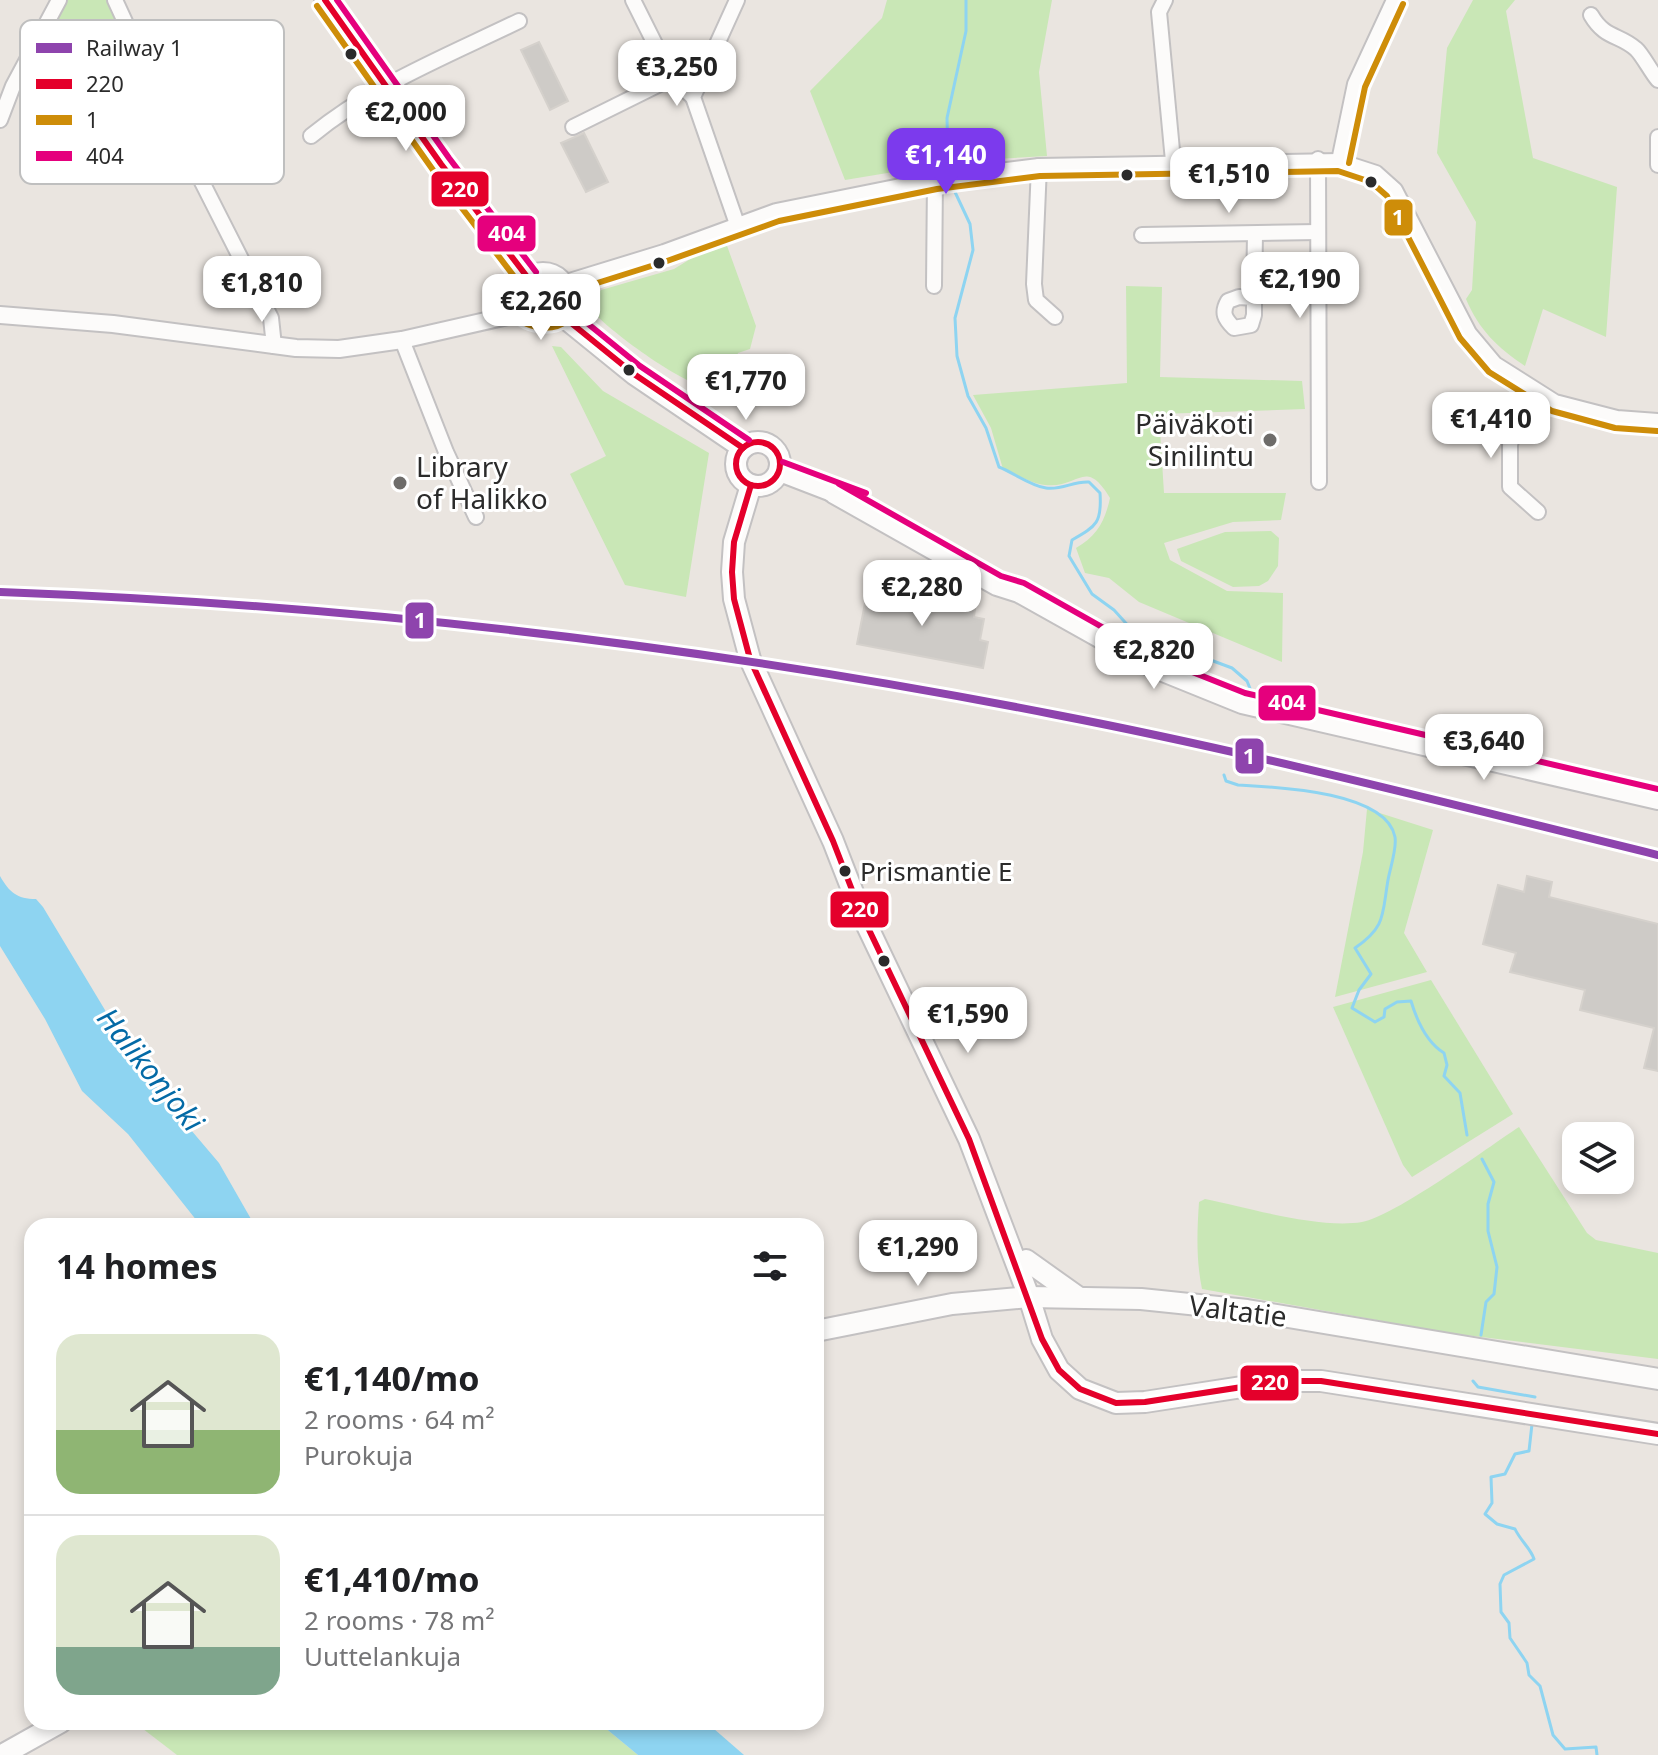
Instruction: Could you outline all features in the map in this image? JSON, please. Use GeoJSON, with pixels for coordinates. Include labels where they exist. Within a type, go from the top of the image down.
{"type":"FeatureCollection","features":[{"type":"Feature","properties":{"kind":"main road"},"geometry":{"type":"LineString","coordinates":[[325,0],[383,86],[528,278]]}},
{"type":"Feature","properties":{"kind":"main road"},"geometry":{"type":"LineString","coordinates":[[545,273],[563,283],[567,298],[560,314],[542,320],[525,312],[519,295],[528,278],[545,273]]}},
{"type":"Feature","properties":{"kind":"main road"},"geometry":{"type":"LineString","coordinates":[[560,314],[634,374],[743,448]]}},
{"type":"Feature","properties":{"kind":"main road"},"geometry":{"type":"LineString","coordinates":[[756,442],[769,445],[779,456],[780,471],[771,483],[751,485],[739,476],[736,469],[738,454],[756,442]]}},
{"type":"Feature","properties":{"kind":"main road"},"geometry":{"type":"LineString","coordinates":[[780,471],[907,522],[1001,575],[1019,592],[1153,667],[1242,703],[1658,799]]}},
{"type":"Feature","properties":{"kind":"main road"},"geometry":{"type":"LineString","coordinates":[[751,485],[734,542],[734,599],[750,659],[833,841],[861,913],[969,1139],[1042,1339],[1059,1370],[1080,1389],[1116,1403],[1145,1402],[1281,1381],[1321,1381],[1658,1434]]}},
{"type":"Feature","properties":{"kind":"main road"},"geometry":{"type":"LineString","coordinates":[[833,841],[856,873],[990,1159],[1026,1260],[1029,1297]]}},
{"type":"Feature","properties":{"kind":"main road"},"geometry":{"type":"LineString","coordinates":[[1026,1260],[1078,1297]]}},
{"type":"Feature","properties":{"kind":"main road","name":"Valtatie"},"geometry":{"type":"LineString","coordinates":[[824,1329],[952,1304],[1029,1297],[1078,1297],[1247,1310],[1658,1379]]}},
{"type":"Feature","properties":{"kind":"main road"},"geometry":{"type":"LineString","coordinates":[[2,1755],[47,1730]]}},
{"type":"Feature","properties":{"kind":"street"},"geometry":{"type":"LineString","coordinates":[[48,20],[59,0]]}},
{"type":"Feature","properties":{"kind":"street"},"geometry":{"type":"LineString","coordinates":[[115,0],[124,20]]}},
{"type":"Feature","properties":{"kind":"street"},"geometry":{"type":"LineString","coordinates":[[633,0],[672,78],[693,97],[737,224]]}},
{"type":"Feature","properties":{"kind":"street"},"geometry":{"type":"LineString","coordinates":[[693,97],[736,0]]}},
{"type":"Feature","properties":{"kind":"street"},"geometry":{"type":"LineString","coordinates":[[1165,0],[1159,12],[1173,161]]}},
{"type":"Feature","properties":{"kind":"street"},"geometry":{"type":"LineString","coordinates":[[1339,161],[1355,84],[1394,0]]}},
{"type":"Feature","properties":{"kind":"street"},"geometry":{"type":"LineString","coordinates":[[1591,15],[1599,29],[1637,49],[1645,66],[1658,80]]}},
{"type":"Feature","properties":{"kind":"street"},"geometry":{"type":"LineString","coordinates":[[311,136],[343,110],[383,86],[519,21]]}},
{"type":"Feature","properties":{"kind":"street"},"geometry":{"type":"LineString","coordinates":[[0,120],[20,73]]}},
{"type":"Feature","properties":{"kind":"street"},"geometry":{"type":"LineString","coordinates":[[573,127],[672,78]]}},
{"type":"Feature","properties":{"kind":"street"},"geometry":{"type":"LineString","coordinates":[[1658,137],[1658,165]]}},
{"type":"Feature","properties":{"kind":"street"},"geometry":{"type":"LineString","coordinates":[[1318,159],[1319,482]]}},
{"type":"Feature","properties":{"kind":"street"},"geometry":{"type":"LineString","coordinates":[[563,283],[664,252],[737,224],[838,196],[935,179],[1039,166],[1173,161],[1339,161],[1376,173],[1395,190],[1469,333],[1495,364],[1555,402],[1617,418],[1658,421]]}},
{"type":"Feature","properties":{"kind":"street"},"geometry":{"type":"LineString","coordinates":[[1039,166],[1034,284],[1036,300],[1055,317]]}},
{"type":"Feature","properties":{"kind":"street"},"geometry":{"type":"LineString","coordinates":[[934,286],[935,179]]}},
{"type":"Feature","properties":{"kind":"street"},"geometry":{"type":"LineString","coordinates":[[203,184],[271,318],[274,346]]}},
{"type":"Feature","properties":{"kind":"street"},"geometry":{"type":"LineString","coordinates":[[1142,235],[1318,232]]}},
{"type":"Feature","properties":{"kind":"street"},"geometry":{"type":"LineString","coordinates":[[1254,298],[1255,234]]}},
{"type":"Feature","properties":{"kind":"street"},"geometry":{"type":"LineString","coordinates":[[0,315],[113,324],[274,346],[339,349],[402,340],[525,312]]}},
{"type":"Feature","properties":{"kind":"street"},"geometry":{"type":"LineString","coordinates":[[402,340],[446,452],[476,517]]}},
{"type":"Feature","properties":{"kind":"street"},"geometry":{"type":"LineString","coordinates":[[1526,386],[1510,445],[1510,487],[1538,512]]}},
{"type":"Feature","properties":{"kind":"green space"},"geometry":{"type":"Polygon","coordinates":[[[63,0],[107,0],[116,20],[54,20],[63,0]]]}},
{"type":"Feature","properties":{"kind":"green space"},"geometry":{"type":"Polygon","coordinates":[[[887,0],[1052,0],[1039,72],[1047,156],[960,161],[845,180],[810,91],[882,18],[887,0]]]}},
{"type":"Feature","properties":{"kind":"green space"},"geometry":{"type":"Polygon","coordinates":[[[1473,0],[1515,0],[1506,11],[1533,158],[1617,187],[1606,337],[1543,309],[1525,366],[1490,337],[1466,299],[1472,290],[1476,222],[1437,153],[1447,48],[1473,0]]]}},
{"type":"Feature","properties":{"kind":"green space"},"geometry":{"type":"Polygon","coordinates":[[[726,243],[756,326],[750,349],[738,353],[727,383],[706,387],[691,382],[624,339],[588,306],[590,299],[601,290],[674,269],[700,253],[726,243]]]}},
{"type":"Feature","properties":{"kind":"green space"},"geometry":{"type":"Polygon","coordinates":[[[1126,286],[1162,287],[1160,377],[1302,381],[1305,409],[1159,414],[1164,493],[1286,493],[1281,520],[1233,522],[1164,543],[1170,560],[1227,591],[1283,593],[1282,662],[1139,602],[1109,578],[1085,573],[1076,548],[1099,527],[1110,498],[1094,479],[1087,476],[1057,485],[1045,485],[1003,469],[991,428],[973,395],[1127,383],[1126,286]]]}},
{"type":"Feature","properties":{"kind":"green space"},"geometry":{"type":"Polygon","coordinates":[[[552,346],[561,347],[603,391],[709,453],[686,597],[625,585],[570,474],[606,456],[552,346]]]}},
{"type":"Feature","properties":{"kind":"green space"},"geometry":{"type":"Polygon","coordinates":[[[1271,531],[1279,538],[1278,566],[1268,581],[1259,586],[1233,587],[1181,561],[1177,549],[1225,532],[1271,531]]]}},
{"type":"Feature","properties":{"kind":"green space"},"geometry":{"type":"Polygon","coordinates":[[[1367,809],[1433,830],[1404,933],[1427,972],[1335,997],[1363,852],[1367,809]]]}},
{"type":"Feature","properties":{"kind":"green space"},"geometry":{"type":"Polygon","coordinates":[[[1431,980],[1513,1114],[1412,1177],[1403,1165],[1333,1007],[1431,980]]]}},
{"type":"Feature","properties":{"kind":"green space"},"geometry":{"type":"Polygon","coordinates":[[[1519,1127],[1587,1233],[1596,1240],[1658,1253],[1658,1359],[1449,1333],[1202,1289],[1198,1246],[1199,1202],[1205,1199],[1326,1223],[1362,1222],[1418,1195],[1519,1127]]]}},
{"type":"Feature","properties":{"kind":"green space"},"geometry":{"type":"Polygon","coordinates":[[[144,1730],[608,1730],[638,1755],[177,1755],[144,1730]]]}},
{"type":"Feature","properties":{"kind":"water"},"geometry":{"type":"Polygon","coordinates":[[[0,876],[14,894],[36,899],[43,907],[105,1010],[120,1050],[161,1091],[219,1163],[250,1218],[195,1218],[128,1134],[82,1091],[45,1019],[0,946],[0,876]]]}},
{"type":"Feature","properties":{"kind":"water"},"geometry":{"type":"Polygon","coordinates":[[[608,1730],[715,1730],[744,1755],[638,1755],[608,1730]]]}},
{"type":"Feature","properties":{"kind":"building"},"geometry":{"type":"Polygon","coordinates":[[[539,42],[568,101],[550,110],[521,50],[539,42]]]}},
{"type":"Feature","properties":{"kind":"building"},"geometry":{"type":"Polygon","coordinates":[[[584,133],[608,182],[586,192],[561,143],[584,133]]]}},
{"type":"Feature","properties":{"kind":"building"},"geometry":{"type":"Polygon","coordinates":[[[868,588],[975,609],[974,617],[984,619],[980,640],[988,642],[983,668],[857,644],[868,588]]]}},
{"type":"Feature","properties":{"kind":"building"},"geometry":{"type":"Polygon","coordinates":[[[1527,876],[1552,882],[1549,897],[1658,924],[1658,1071],[1644,1068],[1654,1028],[1580,1010],[1585,990],[1510,972],[1516,953],[1483,944],[1498,885],[1524,892],[1527,876]]]}},
{"type":"Feature","properties":{"kind":"waterway"},"geometry":{"type":"LineString","coordinates":[[948,159],[947,118],[966,31],[966,0]]}},
{"type":"Feature","properties":{"kind":"waterway"},"geometry":{"type":"LineString","coordinates":[[955,192],[970,224],[973,250],[955,318],[957,356],[968,396],[986,428],[999,467],[1046,488],[1089,482],[1100,493],[1099,517],[1092,527],[1072,540],[1069,556],[1092,594],[1114,610],[1133,631],[1232,668],[1247,681],[1251,691]]}},
{"type":"Feature","properties":{"kind":"waterway"},"geometry":{"type":"LineString","coordinates":[[1224,775],[1226,781],[1238,785],[1327,794],[1372,810],[1387,822],[1395,837],[1394,853],[1381,919],[1372,933],[1355,948],[1371,974],[1359,990],[1352,1008],[1375,1022],[1384,1017],[1385,1009],[1397,1002],[1411,1001],[1423,1030],[1444,1053],[1447,1065],[1444,1076],[1460,1093],[1467,1135]]}},
{"type":"Feature","properties":{"kind":"waterway"},"geometry":{"type":"LineString","coordinates":[[1481,1335],[1486,1302],[1494,1294],[1497,1267],[1488,1231],[1488,1204],[1494,1182],[1482,1159]]}},
{"type":"Feature","properties":{"kind":"waterway"},"geometry":{"type":"LineString","coordinates":[[1473,1381],[1478,1387],[1535,1397]]}},
{"type":"Feature","properties":{"kind":"waterway"},"geometry":{"type":"LineString","coordinates":[[1532,1424],[1529,1451],[1515,1454],[1505,1474],[1491,1477],[1492,1503],[1485,1514],[1497,1524],[1515,1529],[1534,1559],[1504,1575],[1500,1584],[1501,1612],[1509,1623],[1510,1638],[1527,1663],[1529,1675],[1540,1686],[1553,1735],[1565,1749],[1596,1747],[1597,1755]]}},
{"type":"Feature","properties":{"kind":"rail line","name":"1"},"geometry":{"type":"LineString","coordinates":[[0,592],[133,598],[399,618],[531,632],[795,668],[926,690],[1208,746],[1658,855]]}},
{"type":"Feature","properties":{"kind":"transit line","name":"220"},"geometry":{"type":"LineString","coordinates":[[325,0],[441,164],[528,278]]}},
{"type":"Feature","properties":{"kind":"transit line","name":"404"},"geometry":{"type":"LineString","coordinates":[[337,0],[449,158],[536,272]]}},
{"type":"Feature","properties":{"kind":"transit line","name":"1"},"geometry":{"type":"LineString","coordinates":[[1349,163],[1365,87],[1403,4]]}},
{"type":"Feature","properties":{"kind":"transit line","name":"1"},"geometry":{"type":"LineString","coordinates":[[317,6],[433,170],[516,279],[510,298],[513,312],[524,322],[538,327],[554,327],[567,321],[575,308],[575,290],[779,221],[937,189],[1040,176],[1338,171],[1371,182],[1387,196],[1460,338],[1489,372],[1552,411],[1615,428],[1657,431]]}},
{"type":"Feature","properties":{"kind":"transit line","name":"404"},"geometry":{"type":"LineString","coordinates":[[566,306],[640,366],[749,440]]}},
{"type":"Feature","properties":{"kind":"transit line","name":"220"},"geometry":{"type":"LineString","coordinates":[[560,314],[634,374],[743,448]]}},
{"type":"Feature","properties":{"kind":"transit line","name":"220"},"geometry":{"type":"LineString","coordinates":[[758,442],[774,448],[780,464],[774,480],[758,486],[742,480],[736,464],[742,448],[758,442]]}},
{"type":"Feature","properties":{"kind":"transit line","name":"404"},"geometry":{"type":"LineString","coordinates":[[783,462],[866,493]]}},
{"type":"Feature","properties":{"kind":"transit line","name":"404"},"geometry":{"type":"LineString","coordinates":[[839,484],[1001,576],[1024,583],[1157,658],[1245,693],[1658,789]]}},
{"type":"Feature","properties":{"kind":"transit line","name":"220"},"geometry":{"type":"LineString","coordinates":[[751,485],[734,542],[732,572],[734,599],[750,659],[833,841],[861,913],[969,1139],[1042,1339],[1059,1370],[1080,1389],[1116,1403],[1145,1402],[1281,1381],[1321,1381],[1658,1434]]}},
{"type":"Feature","properties":{"kind":"place","name":"Päiväkoti Sinilintu"},"geometry":{"type":"Point","coordinates":[1270,440]}},
{"type":"Feature","properties":{"kind":"place","name":"Library of Halikko"},"geometry":{"type":"Point","coordinates":[400,483]}},
{"type":"Feature","properties":{"kind":"place","name":"Prismantie E"},"geometry":{"type":"Point","coordinates":[845,871]}},
{"type":"Feature","properties":{"kind":"water label","name":"Halikonjoki"},"geometry":{"type":"Point","coordinates":[150,1070]}}]}
